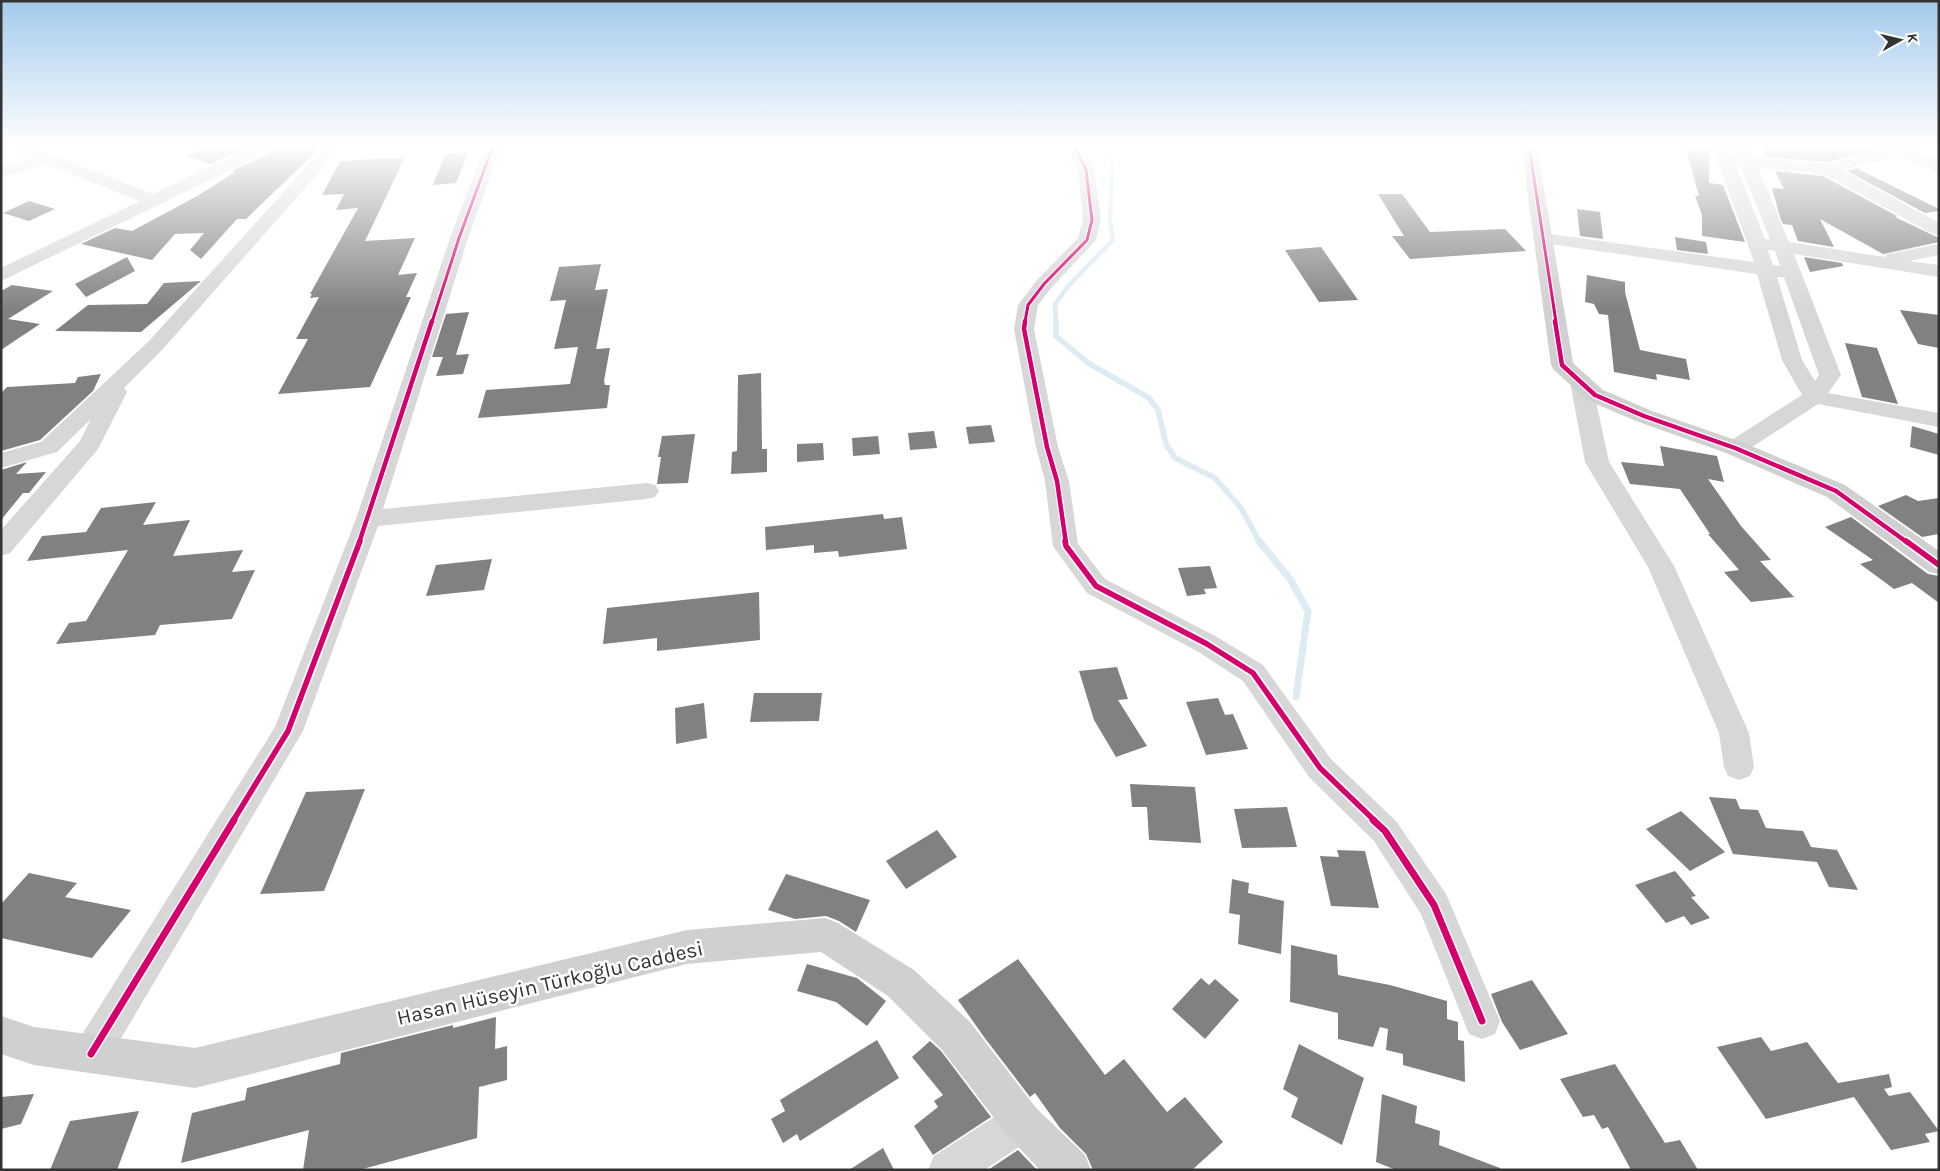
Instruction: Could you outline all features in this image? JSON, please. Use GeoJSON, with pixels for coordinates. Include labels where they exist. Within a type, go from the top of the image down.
{"type":"FeatureCollection","features":[{"type":"Feature","properties":{"kind":"street"},"geometry":{"type":"LineString","coordinates":[[1,275],[152,201]]}},
{"type":"Feature","properties":{"kind":"street"},"geometry":{"type":"LineString","coordinates":[[1,461],[49,447],[156,344],[285,201]]}},
{"type":"Feature","properties":{"kind":"street"},"geometry":{"type":"LineString","coordinates":[[91,1054],[288,731],[368,519],[473,201]]}},
{"type":"Feature","properties":{"kind":"street"},"geometry":{"type":"LineString","coordinates":[[1090,201],[1092,220],[1087,240],[1044,284],[1028,305],[1024,329],[1047,447],[1057,481],[1066,546],[1096,586],[1207,644],[1253,673],[1320,768],[1385,831],[1434,905],[1482,1021]]}},
{"type":"Feature","properties":{"kind":"street"},"geometry":{"type":"LineString","coordinates":[[1537,201],[1562,365],[1596,395],[1644,416],[1735,448],[1836,491],[1939,565]]}},
{"type":"Feature","properties":{"kind":"street"},"geometry":{"type":"LineString","coordinates":[[1741,201],[1757,242],[1792,360],[1814,397],[1939,420]]}},
{"type":"Feature","properties":{"kind":"street"},"geometry":{"type":"LineString","coordinates":[[1735,448],[1814,397],[1830,375],[1763,201]]}},
{"type":"Feature","properties":{"kind":"street"},"geometry":{"type":"LineString","coordinates":[[1886,201],[1939,230]]}},
{"type":"Feature","properties":{"kind":"street"},"geometry":{"type":"LineString","coordinates":[[1543,238],[1792,273]]}},
{"type":"Feature","properties":{"kind":"street"},"geometry":{"type":"LineString","coordinates":[[1757,242],[1939,272]]}},
{"type":"Feature","properties":{"kind":"street"},"geometry":{"type":"LineString","coordinates":[[1873,262],[1936,255]]}},
{"type":"Feature","properties":{"kind":"street"},"geometry":{"type":"LineString","coordinates":[[1,547],[90,444],[124,375]]}},
{"type":"Feature","properties":{"kind":"street"},"geometry":{"type":"LineString","coordinates":[[1581,382],[1597,462],[1661,566],[1734,732],[1739,767]]}},
{"type":"Feature","properties":{"kind":"street"},"geometry":{"type":"LineString","coordinates":[[368,519],[647,491]]}},
{"type":"Feature","properties":{"kind":"street","name":"Hasan Hüseyin Türkoğlu Caddesi"},"geometry":{"type":"LineString","coordinates":[[1,1035],[34,1046],[195,1068],[687,947],[825,935],[901,983],[956,1036],[1022,1122],[1070,1170]]}},
{"type":"Feature","properties":{"kind":"street"},"geometry":{"type":"LineString","coordinates":[[948,1170],[1022,1122]]}},
{"type":"Feature","properties":{"kind":"building"},"geometry":{"type":"Polygon","coordinates":[[[29,201],[55,209],[29,221],[3,213],[29,201]]]}},
{"type":"Feature","properties":{"kind":"building"},"geometry":{"type":"Polygon","coordinates":[[[188,201],[265,201],[246,219],[237,219],[201,259],[190,250],[204,233],[175,234],[152,260],[81,244],[115,228],[132,231],[188,201]]]}},
{"type":"Feature","properties":{"kind":"building"},"geometry":{"type":"Polygon","coordinates":[[[341,201],[384,201],[365,241],[415,238],[398,275],[417,273],[406,297],[411,297],[370,387],[278,394],[308,339],[296,339],[319,297],[310,298],[312,294],[310,294],[358,208],[336,210],[341,201]]]}},
{"type":"Feature","properties":{"kind":"building"},"geometry":{"type":"Polygon","coordinates":[[[1382,201],[1407,201],[1430,232],[1505,229],[1526,251],[1410,259],[1392,236],[1404,236],[1382,201]]]}},
{"type":"Feature","properties":{"kind":"building"},"geometry":{"type":"Polygon","coordinates":[[[1697,201],[1729,201],[1745,242],[1702,236],[1702,215],[1697,201]]]}},
{"type":"Feature","properties":{"kind":"building"},"geometry":{"type":"Polygon","coordinates":[[[1775,201],[1869,201],[1897,216],[1895,217],[1939,238],[1939,242],[1883,254],[1820,219],[1834,247],[1798,241],[1792,225],[1783,224],[1775,201]]]}},
{"type":"Feature","properties":{"kind":"building"},"geometry":{"type":"Polygon","coordinates":[[[1902,201],[1922,201],[1939,209],[1939,211],[1925,213],[1902,201]]]}},
{"type":"Feature","properties":{"kind":"building"},"geometry":{"type":"Polygon","coordinates":[[[1577,209],[1600,212],[1603,239],[1580,236],[1577,209]]]}},
{"type":"Feature","properties":{"kind":"building"},"geometry":{"type":"Polygon","coordinates":[[[1675,237],[1706,242],[1708,254],[1677,250],[1675,237]]]}},
{"type":"Feature","properties":{"kind":"building"},"geometry":{"type":"Polygon","coordinates":[[[1321,247],[1358,300],[1319,302],[1285,250],[1321,247]]]}},
{"type":"Feature","properties":{"kind":"building"},"geometry":{"type":"Polygon","coordinates":[[[127,257],[135,271],[86,297],[75,284],[127,257]]]}},
{"type":"Feature","properties":{"kind":"building"},"geometry":{"type":"Polygon","coordinates":[[[1804,257],[1842,263],[1843,266],[1810,272],[1804,257]]]}},
{"type":"Feature","properties":{"kind":"building"},"geometry":{"type":"Polygon","coordinates":[[[601,264],[595,290],[608,289],[596,349],[610,348],[604,381],[605,385],[610,385],[607,408],[478,418],[486,390],[570,384],[578,347],[554,349],[566,300],[550,301],[559,267],[601,264]]]}},
{"type":"Feature","properties":{"kind":"building"},"geometry":{"type":"Polygon","coordinates":[[[1587,275],[1625,282],[1625,292],[1640,350],[1686,359],[1690,380],[1656,374],[1657,380],[1614,372],[1608,315],[1599,314],[1594,304],[1585,302],[1587,275]]]}},
{"type":"Feature","properties":{"kind":"building"},"geometry":{"type":"Polygon","coordinates":[[[201,281],[141,332],[55,331],[88,305],[147,304],[164,283],[201,281]]]}},
{"type":"Feature","properties":{"kind":"building"},"geometry":{"type":"Polygon","coordinates":[[[12,285],[53,291],[8,319],[40,324],[1,350],[1,291],[12,285]]]}},
{"type":"Feature","properties":{"kind":"building"},"geometry":{"type":"Polygon","coordinates":[[[1900,310],[1939,315],[1939,348],[1918,344],[1900,310]]]}},
{"type":"Feature","properties":{"kind":"building"},"geometry":{"type":"Polygon","coordinates":[[[469,312],[456,355],[469,354],[463,374],[436,376],[443,357],[432,357],[446,314],[469,312]]]}},
{"type":"Feature","properties":{"kind":"building"},"geometry":{"type":"Polygon","coordinates":[[[1845,343],[1877,348],[1898,404],[1862,397],[1845,343]]]}},
{"type":"Feature","properties":{"kind":"building"},"geometry":{"type":"Polygon","coordinates":[[[761,373],[762,449],[767,449],[767,472],[731,474],[732,452],[737,451],[738,375],[761,373]]]}},
{"type":"Feature","properties":{"kind":"building"},"geometry":{"type":"Polygon","coordinates":[[[101,374],[93,391],[40,440],[1,451],[1,393],[7,387],[75,383],[78,377],[101,374]]]}},
{"type":"Feature","properties":{"kind":"building"},"geometry":{"type":"Polygon","coordinates":[[[991,425],[995,442],[969,444],[966,427],[991,425]]]}},
{"type":"Feature","properties":{"kind":"building"},"geometry":{"type":"Polygon","coordinates":[[[1912,426],[1939,434],[1939,455],[1910,447],[1912,426]]]}},
{"type":"Feature","properties":{"kind":"building"},"geometry":{"type":"Polygon","coordinates":[[[934,431],[937,448],[910,450],[908,433],[934,431]]]}},
{"type":"Feature","properties":{"kind":"building"},"geometry":{"type":"Polygon","coordinates":[[[695,434],[688,483],[657,484],[661,457],[658,457],[662,436],[695,434]]]}},
{"type":"Feature","properties":{"kind":"building"},"geometry":{"type":"Polygon","coordinates":[[[878,436],[880,454],[853,456],[852,438],[878,436]]]}},
{"type":"Feature","properties":{"kind":"building"},"geometry":{"type":"Polygon","coordinates":[[[823,443],[824,460],[797,462],[797,444],[823,443]]]}},
{"type":"Feature","properties":{"kind":"building"},"geometry":{"type":"Polygon","coordinates":[[[1660,446],[1717,456],[1724,482],[1708,479],[1741,526],[1771,560],[1760,561],[1794,597],[1751,602],[1724,572],[1739,570],[1708,534],[1710,534],[1680,489],[1630,484],[1621,462],[1664,466],[1660,446]]]}},
{"type":"Feature","properties":{"kind":"building"},"geometry":{"type":"Polygon","coordinates":[[[27,462],[16,474],[46,472],[29,493],[23,493],[1,520],[1,470],[27,462]]]}},
{"type":"Feature","properties":{"kind":"building"},"geometry":{"type":"Polygon","coordinates":[[[1906,495],[1918,501],[1939,498],[1939,534],[1922,537],[1878,506],[1906,495]]]}},
{"type":"Feature","properties":{"kind":"building"},"geometry":{"type":"Polygon","coordinates":[[[156,502],[143,525],[190,520],[173,556],[243,550],[232,572],[255,570],[232,619],[160,625],[155,635],[56,644],[69,623],[86,621],[128,550],[27,561],[42,536],[86,532],[101,508],[156,502]]]}},
{"type":"Feature","properties":{"kind":"building"},"geometry":{"type":"Polygon","coordinates":[[[883,514],[884,519],[902,517],[907,549],[839,557],[838,551],[814,553],[814,545],[766,550],[765,527],[883,514]]]}},
{"type":"Feature","properties":{"kind":"building"},"geometry":{"type":"Polygon","coordinates":[[[1851,517],[1928,574],[1939,576],[1939,603],[1912,583],[1894,589],[1860,564],[1873,560],[1825,527],[1851,517]]]}},
{"type":"Feature","properties":{"kind":"building"},"geometry":{"type":"Polygon","coordinates":[[[492,559],[484,590],[426,596],[436,565],[492,559]]]}},
{"type":"Feature","properties":{"kind":"building"},"geometry":{"type":"Polygon","coordinates":[[[1210,566],[1217,588],[1204,589],[1206,594],[1187,596],[1178,568],[1210,566]]]}},
{"type":"Feature","properties":{"kind":"building"},"geometry":{"type":"Polygon","coordinates":[[[759,592],[760,640],[657,651],[657,638],[603,644],[607,608],[759,592]]]}},
{"type":"Feature","properties":{"kind":"building"},"geometry":{"type":"Polygon","coordinates":[[[1117,667],[1128,699],[1118,700],[1147,746],[1116,757],[1094,720],[1079,671],[1117,667]]]}},
{"type":"Feature","properties":{"kind":"building"},"geometry":{"type":"Polygon","coordinates":[[[754,693],[822,693],[819,721],[750,722],[754,693]]]}},
{"type":"Feature","properties":{"kind":"building"},"geometry":{"type":"Polygon","coordinates":[[[1218,698],[1225,715],[1233,714],[1248,749],[1206,755],[1186,702],[1218,698]]]}},
{"type":"Feature","properties":{"kind":"building"},"geometry":{"type":"Polygon","coordinates":[[[704,703],[707,738],[676,744],[675,708],[704,703]]]}},
{"type":"Feature","properties":{"kind":"building"},"geometry":{"type":"Polygon","coordinates":[[[1130,784],[1195,787],[1201,843],[1149,840],[1147,807],[1132,807],[1130,784]]]}},
{"type":"Feature","properties":{"kind":"building"},"geometry":{"type":"Polygon","coordinates":[[[365,789],[324,891],[260,894],[306,792],[365,789]]]}},
{"type":"Feature","properties":{"kind":"building"},"geometry":{"type":"Polygon","coordinates":[[[1709,797],[1736,799],[1740,809],[1758,810],[1766,828],[1803,831],[1811,847],[1837,850],[1858,890],[1829,887],[1817,862],[1733,854],[1709,797]]]}},
{"type":"Feature","properties":{"kind":"building"},"geometry":{"type":"Polygon","coordinates":[[[1287,807],[1297,847],[1242,848],[1234,809],[1287,807]]]}},
{"type":"Feature","properties":{"kind":"building"},"geometry":{"type":"Polygon","coordinates":[[[1681,811],[1725,852],[1690,871],[1646,829],[1681,811]]]}},
{"type":"Feature","properties":{"kind":"building"},"geometry":{"type":"Polygon","coordinates":[[[937,830],[957,857],[906,889],[886,861],[937,830]]]}},
{"type":"Feature","properties":{"kind":"building"},"geometry":{"type":"Polygon","coordinates":[[[1337,850],[1365,851],[1379,908],[1331,906],[1320,856],[1339,857],[1337,850]]]}},
{"type":"Feature","properties":{"kind":"building"},"geometry":{"type":"Polygon","coordinates":[[[1675,871],[1696,896],[1691,897],[1710,918],[1691,925],[1684,916],[1666,923],[1635,885],[1675,871]]]}},
{"type":"Feature","properties":{"kind":"building"},"geometry":{"type":"Polygon","coordinates":[[[29,873],[77,883],[65,897],[131,910],[92,958],[1,938],[1,904],[29,873]]]}},
{"type":"Feature","properties":{"kind":"building"},"geometry":{"type":"Polygon","coordinates":[[[786,874],[870,900],[856,932],[839,921],[826,916],[795,919],[768,910],[786,874]]]}},
{"type":"Feature","properties":{"kind":"building"},"geometry":{"type":"Polygon","coordinates":[[[1232,879],[1249,883],[1248,893],[1284,901],[1281,954],[1238,944],[1240,915],[1229,913],[1232,879]]]}},
{"type":"Feature","properties":{"kind":"building"},"geometry":{"type":"Polygon","coordinates":[[[1291,945],[1337,955],[1338,975],[1390,985],[1447,1001],[1447,1019],[1458,1022],[1458,1040],[1464,1041],[1465,1082],[1403,1065],[1403,1054],[1386,1050],[1388,1029],[1380,1027],[1373,1047],[1338,1039],[1338,1013],[1290,1002],[1291,945]]]}},
{"type":"Feature","properties":{"kind":"building"},"geometry":{"type":"Polygon","coordinates":[[[1018,959],[1105,1075],[1124,1059],[1167,1112],[1185,1097],[1223,1142],[1192,1170],[1093,1170],[1086,1154],[1060,1128],[1035,1093],[1030,1097],[958,1000],[1018,959]]]}},
{"type":"Feature","properties":{"kind":"building"},"geometry":{"type":"Polygon","coordinates":[[[807,964],[857,978],[886,1001],[867,1026],[836,1002],[797,991],[807,964]]]}},
{"type":"Feature","properties":{"kind":"building"},"geometry":{"type":"Polygon","coordinates":[[[1201,978],[1209,985],[1215,979],[1239,1000],[1205,1039],[1172,1009],[1201,978]]]}},
{"type":"Feature","properties":{"kind":"building"},"geometry":{"type":"Polygon","coordinates":[[[1532,980],[1568,1034],[1520,1050],[1502,1022],[1491,994],[1532,980]]]}},
{"type":"Feature","properties":{"kind":"building"},"geometry":{"type":"Polygon","coordinates":[[[496,1017],[495,1049],[507,1046],[507,1080],[479,1087],[477,1138],[359,1170],[303,1170],[309,1130],[181,1163],[192,1113],[245,1100],[247,1088],[340,1064],[341,1053],[453,1025],[453,1028],[496,1017]]]}},
{"type":"Feature","properties":{"kind":"building"},"geometry":{"type":"Polygon","coordinates":[[[1761,1037],[1771,1051],[1807,1042],[1838,1083],[1889,1074],[1892,1087],[1884,1089],[1889,1096],[1910,1092],[1939,1131],[1925,1134],[1930,1142],[1891,1150],[1854,1097],[1766,1119],[1717,1047],[1761,1037]]]}},
{"type":"Feature","properties":{"kind":"building"},"geometry":{"type":"Polygon","coordinates":[[[877,1040],[899,1078],[800,1141],[797,1134],[783,1143],[771,1119],[785,1111],[780,1100],[877,1040]]]}},
{"type":"Feature","properties":{"kind":"building"},"geometry":{"type":"Polygon","coordinates":[[[930,1041],[941,1051],[991,1117],[933,1155],[914,1126],[938,1107],[934,1101],[943,1095],[912,1057],[930,1041]]]}},
{"type":"Feature","properties":{"kind":"building"},"geometry":{"type":"Polygon","coordinates":[[[1299,1044],[1364,1078],[1342,1145],[1291,1117],[1298,1098],[1283,1089],[1299,1044]]]}},
{"type":"Feature","properties":{"kind":"building"},"geometry":{"type":"Polygon","coordinates":[[[1615,1064],[1665,1143],[1680,1140],[1698,1170],[1631,1170],[1608,1127],[1602,1129],[1594,1115],[1583,1117],[1560,1079],[1615,1064]]]}},
{"type":"Feature","properties":{"kind":"building"},"geometry":{"type":"Polygon","coordinates":[[[34,1094],[21,1124],[1,1129],[1,1097],[34,1094]]]}},
{"type":"Feature","properties":{"kind":"building"},"geometry":{"type":"Polygon","coordinates":[[[1382,1094],[1417,1106],[1415,1123],[1440,1131],[1439,1145],[1500,1168],[1500,1170],[1396,1170],[1376,1162],[1382,1094]]]}},
{"type":"Feature","properties":{"kind":"building"},"geometry":{"type":"Polygon","coordinates":[[[139,1111],[117,1170],[50,1170],[70,1121],[139,1111]]]}},
{"type":"Feature","properties":{"kind":"building"},"geometry":{"type":"Polygon","coordinates":[[[883,1148],[894,1170],[849,1170],[883,1148]]]}},
{"type":"Feature","properties":{"kind":"building"},"geometry":{"type":"Polygon","coordinates":[[[1018,1150],[1037,1170],[988,1170],[1018,1150]]]}},
{"type":"Feature","properties":{"kind":"waterway"},"geometry":{"type":"LineString","coordinates":[[1056,322],[1055,304],[1069,285],[1113,240],[1110,223],[1111,201]]}},
{"type":"Feature","properties":{"kind":"waterway"},"geometry":{"type":"LineString","coordinates":[[1056,322],[1056,336],[1088,363],[1149,398],[1158,410],[1166,444],[1175,458],[1215,478],[1241,508],[1260,543]]}},
{"type":"Feature","properties":{"kind":"waterway"},"geometry":{"type":"LineString","coordinates":[[1259,541],[1290,579],[1308,611],[1296,697]]}},
{"type":"Feature","properties":{"kind":"cycle path"},"geometry":{"type":"LineString","coordinates":[[91,1054],[288,731],[368,519],[473,201]]}},
{"type":"Feature","properties":{"kind":"cycle path"},"geometry":{"type":"LineString","coordinates":[[1090,201],[1092,220],[1087,240],[1044,284],[1028,305],[1024,329],[1047,447],[1057,481],[1066,546],[1096,586],[1207,644],[1253,673],[1320,768],[1385,831],[1434,905],[1482,1021]]}},
{"type":"Feature","properties":{"kind":"cycle path"},"geometry":{"type":"LineString","coordinates":[[1537,201],[1562,365],[1595,395],[1644,416],[1735,448],[1836,491],[1939,565]]}}]}
